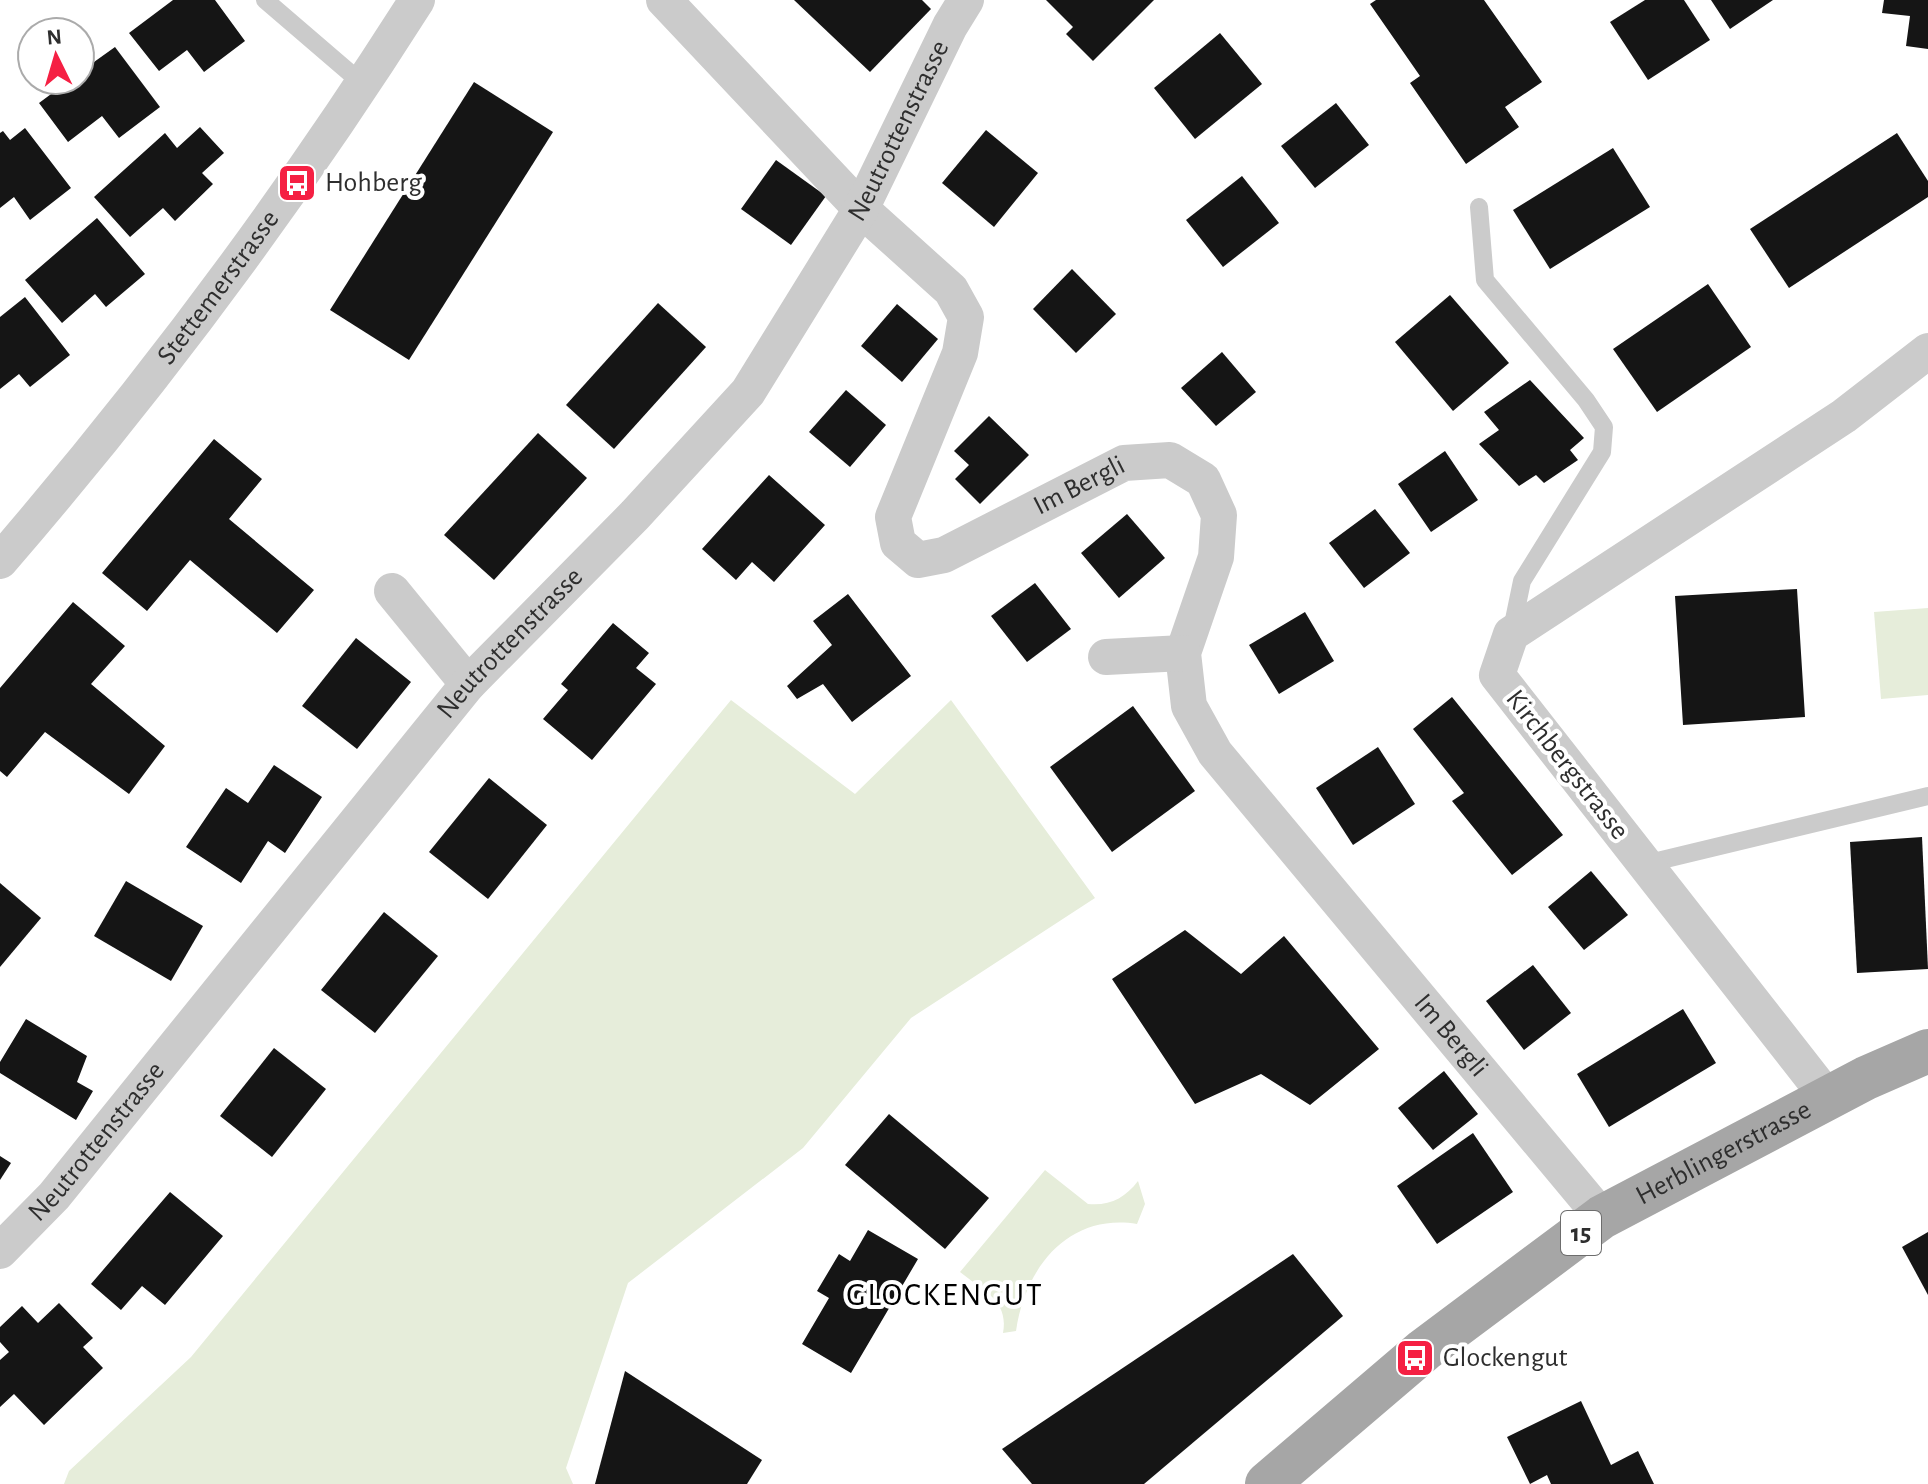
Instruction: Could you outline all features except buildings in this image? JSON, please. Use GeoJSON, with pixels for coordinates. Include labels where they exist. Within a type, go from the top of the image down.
{"type":"FeatureCollection","features":[{"type":"Feature","properties":{"kind":"main road","name":"Herblingerstrasse"},"geometry":{"type":"LineString","coordinates":[[1273,1482],[1424,1350],[1602,1217],[1828,1098],[1928,1051]]}},
{"type":"Feature","properties":{"kind":"street","name":"Stettemerstrasse"},"geometry":{"type":"LineString","coordinates":[[0,561],[85,462],[190,328],[364,85],[417,0]]}},
{"type":"Feature","properties":{"kind":"street","name":"Im Bergli"},"geometry":{"type":"LineString","coordinates":[[664,0],[861,209],[951,290],[966,317],[960,353],[893,517],[898,543],[918,560],[944,555],[1124,463],[1170,460],[1203,480],[1219,515],[1216,557],[1183,653],[1189,706],[1215,753],[1602,1217]]}},
{"type":"Feature","properties":{"kind":"street","name":"Neutrottenstrasse"},"geometry":{"type":"LineString","coordinates":[[0,1251],[54,1196],[468,684],[635,515],[748,392],[861,209],[950,26],[966,0]]}},
{"type":"Feature","properties":{"kind":"street"},"geometry":{"type":"LineString","coordinates":[[1511,634],[1844,416],[1928,351]]}},
{"type":"Feature","properties":{"kind":"street"},"geometry":{"type":"LineString","coordinates":[[392,591],[468,684]]}},
{"type":"Feature","properties":{"kind":"street","name":"Kirchbergstrasse"},"geometry":{"type":"LineString","coordinates":[[1511,634],[1497,675],[1828,1098]]}},
{"type":"Feature","properties":{"kind":"street"},"geometry":{"type":"LineString","coordinates":[[1106,657],[1183,653]]}},
{"type":"Feature","properties":{"kind":"lane"},"geometry":{"type":"LineString","coordinates":[[265,0],[364,85]]}},
{"type":"Feature","properties":{"kind":"lane"},"geometry":{"type":"LineString","coordinates":[[1479,207],[1485,280],[1586,400],[1604,427],[1602,452],[1522,581],[1511,634]]}},
{"type":"Feature","properties":{"kind":"lane"},"geometry":{"type":"LineString","coordinates":[[1645,864],[1928,796]]}},
{"type":"Feature","properties":{"kind":"green space"},"geometry":{"type":"Polygon","coordinates":[[[1928,608],[1928,695],[1881,699],[1874,612],[1928,608]]]}},
{"type":"Feature","properties":{"kind":"green space"},"geometry":{"type":"Polygon","coordinates":[[[731,700],[855,794],[951,700],[1095,898],[911,1018],[803,1148],[628,1283],[566,1468],[573,1484],[64,1484],[69,1471],[191,1357],[731,700]]]}},
{"type":"Feature","properties":{"kind":"green space"},"geometry":{"type":"Polygon","coordinates":[[[1045,1170],[1088,1204],[1116,1200],[1138,1181],[1145,1204],[1137,1224],[1112,1223],[1090,1227],[1071,1236],[1054,1250],[1029,1286],[1016,1331],[1003,1333],[1004,1322],[998,1304],[960,1272],[1045,1170]]]}},
{"type":"Feature","properties":{"kind":"place","name":"Hohberg"},"geometry":{"type":"Point","coordinates":[297,183]}},
{"type":"Feature","properties":{"kind":"place","name":"Glockengut"},"geometry":{"type":"Point","coordinates":[1415,1358]}},
{"type":"Feature","properties":{"kind":"district","name":"GLOCKENGUT"},"geometry":{"type":"Point","coordinates":[945,1295]}}]}
